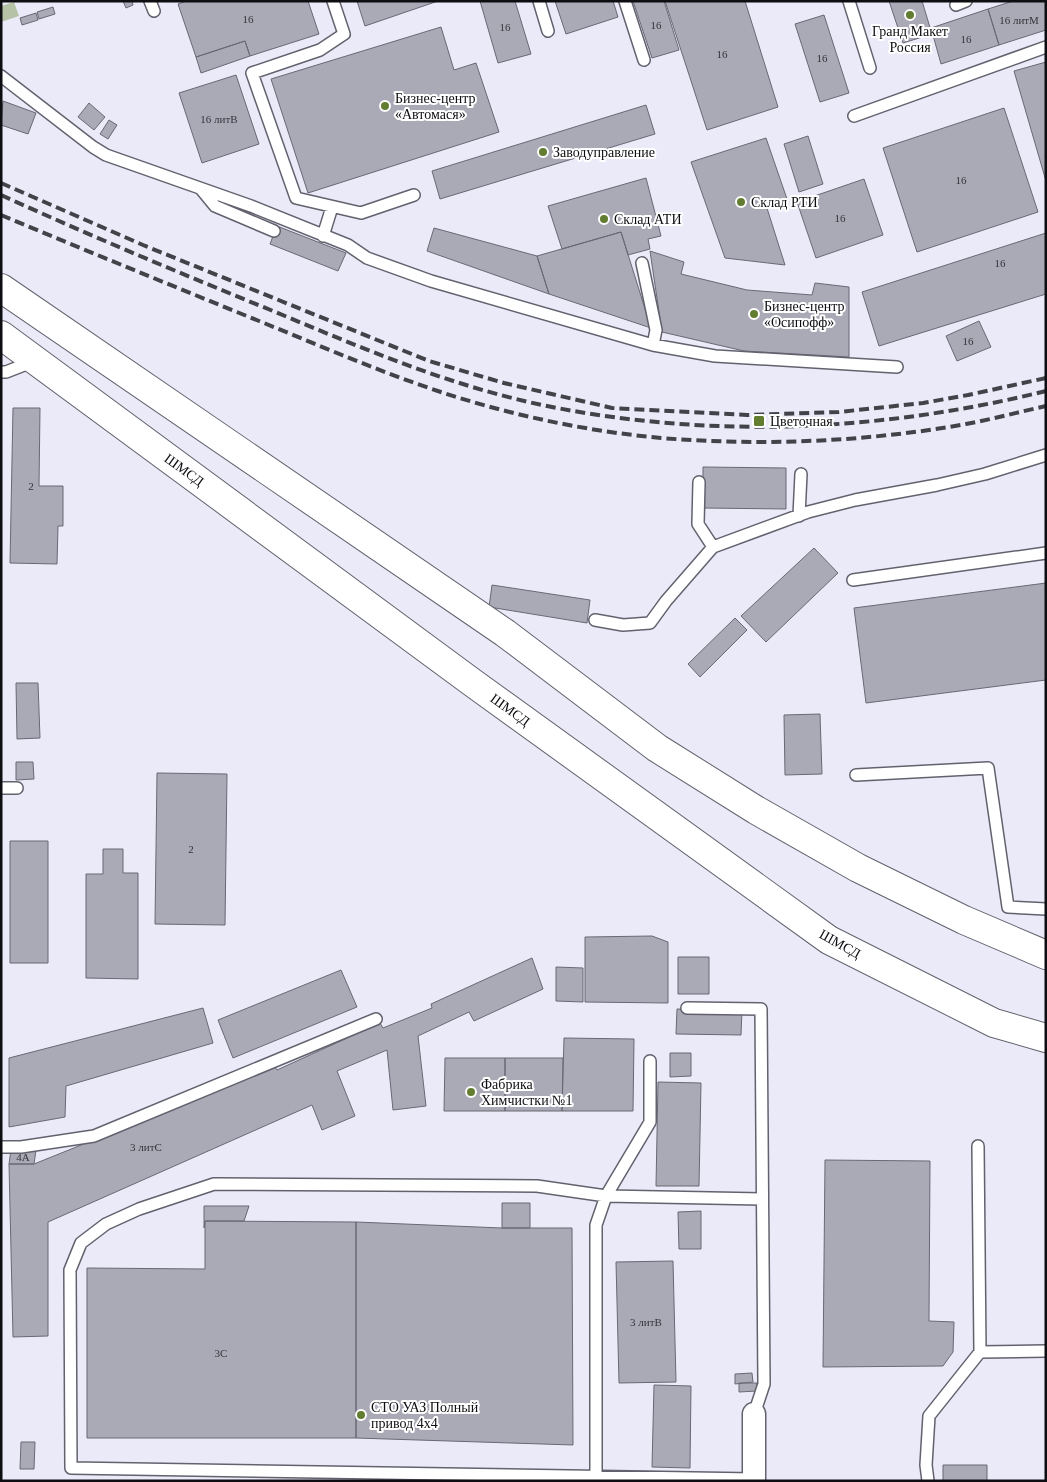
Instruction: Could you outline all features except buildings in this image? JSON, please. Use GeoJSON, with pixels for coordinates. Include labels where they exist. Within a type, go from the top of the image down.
{"type":"FeatureCollection","features":[{"type":"Feature","properties":{"kind":"main road"},"geometry":{"type":"LineString","coordinates":[[1,288],[505,633],[657,748],[756,810],[858,868],[964,920],[1046,955]]}},
{"type":"Feature","properties":{"kind":"main road","name":"ШМСД"},"geometry":{"type":"LineString","coordinates":[[1,335],[473,683],[829,940],[994,1023],[1046,1038]]}},
{"type":"Feature","properties":{"kind":"main road"},"geometry":{"type":"LineString","coordinates":[[994,1023],[1046,1051]]}},
{"type":"Feature","properties":{"kind":"street"},"geometry":{"type":"LineString","coordinates":[[754,1414],[754,1480]]}},
{"type":"Feature","properties":{"kind":"lane"},"geometry":{"type":"LineString","coordinates":[[333,1],[344,34],[320,50],[252,73],[296,198],[361,213],[414,195]]}},
{"type":"Feature","properties":{"kind":"lane"},"geometry":{"type":"LineString","coordinates":[[538,1],[548,32]]}},
{"type":"Feature","properties":{"kind":"lane"},"geometry":{"type":"LineString","coordinates":[[625,1],[644,60]]}},
{"type":"Feature","properties":{"kind":"lane"},"geometry":{"type":"LineString","coordinates":[[848,1],[870,68]]}},
{"type":"Feature","properties":{"kind":"lane"},"geometry":{"type":"LineString","coordinates":[[854,116],[1046,47]]}},
{"type":"Feature","properties":{"kind":"lane"},"geometry":{"type":"LineString","coordinates":[[1,76],[106,155],[251,206],[348,245],[368,258],[431,281],[653,345],[715,356],[898,368]]}},
{"type":"Feature","properties":{"kind":"lane"},"geometry":{"type":"LineString","coordinates":[[201,189],[215,206],[274,231]]}},
{"type":"Feature","properties":{"kind":"lane"},"geometry":{"type":"LineString","coordinates":[[323,236],[332,207]]}},
{"type":"Feature","properties":{"kind":"lane"},"geometry":{"type":"LineString","coordinates":[[642,263],[656,330],[653,345]]}},
{"type":"Feature","properties":{"kind":"lane"},"geometry":{"type":"LineString","coordinates":[[1,372],[24,365]]}},
{"type":"Feature","properties":{"kind":"lane"},"geometry":{"type":"LineString","coordinates":[[595,620],[623,625],[650,623],[666,601],[713,547],[799,516],[855,500],[984,474],[1046,455]]}},
{"type":"Feature","properties":{"kind":"lane"},"geometry":{"type":"LineString","coordinates":[[799,516],[801,474]]}},
{"type":"Feature","properties":{"kind":"lane"},"geometry":{"type":"LineString","coordinates":[[699,482],[698,524],[713,547]]}},
{"type":"Feature","properties":{"kind":"lane"},"geometry":{"type":"LineString","coordinates":[[853,580],[1046,553]]}},
{"type":"Feature","properties":{"kind":"lane"},"geometry":{"type":"LineString","coordinates":[[856,775],[988,768],[1008,907],[1046,909]]}},
{"type":"Feature","properties":{"kind":"lane"},"geometry":{"type":"LineString","coordinates":[[1,788],[18,788]]}},
{"type":"Feature","properties":{"kind":"lane"},"geometry":{"type":"LineString","coordinates":[[686,1008],[761,1009],[764,1384],[754,1414]]}},
{"type":"Feature","properties":{"kind":"lane"},"geometry":{"type":"LineString","coordinates":[[1,1147],[21,1147],[94,1136],[376,1019]]}},
{"type":"Feature","properties":{"kind":"lane"},"geometry":{"type":"LineString","coordinates":[[596,1476],[596,1225],[606,1196],[650,1122],[650,1061]]}},
{"type":"Feature","properties":{"kind":"lane"},"geometry":{"type":"LineString","coordinates":[[928,1481],[926,1465],[929,1416],[980,1352],[978,1146]]}},
{"type":"Feature","properties":{"kind":"lane"},"geometry":{"type":"LineString","coordinates":[[754,1480],[71,1468],[70,1270],[81,1243],[106,1224],[139,1209],[214,1184],[537,1186],[606,1196],[762,1199]]}},
{"type":"Feature","properties":{"kind":"lane"},"geometry":{"type":"LineString","coordinates":[[980,1352],[1046,1351]]}},
{"type":"Feature","properties":{"kind":"green space"},"geometry":{"type":"Polygon","coordinates":[[[14,2],[19,16],[1,22],[1,6],[14,2]]]}},
{"type":"Feature","properties":{"kind":"railway"},"geometry":{"type":"LineString","coordinates":[[1,183],[143,245],[429,361],[504,383],[612,408],[747,415],[839,412],[923,403],[1046,378]]}},
{"type":"Feature","properties":{"kind":"railway"},"geometry":{"type":"LineString","coordinates":[[1,195],[137,254],[376,353],[480,389],[552,407],[676,424],[738,427],[800,426],[924,415],[1046,391]]}},
{"type":"Feature","properties":{"kind":"railway"},"geometry":{"type":"LineString","coordinates":[[1,215],[410,381],[516,414],[574,426],[661,438],[737,442],[814,441],[928,430],[976,422],[1046,406]]}},
{"type":"Feature","properties":{"kind":"place","name":"Гранд Макет Россия"},"geometry":{"type":"Point","coordinates":[910,15]}},
{"type":"Feature","properties":{"kind":"place","name":"Бизнес-центр «Автомася»"},"geometry":{"type":"Point","coordinates":[385,106]}},
{"type":"Feature","properties":{"kind":"place","name":"Заводуправление"},"geometry":{"type":"Point","coordinates":[543,152]}},
{"type":"Feature","properties":{"kind":"place","name":"Склад РТИ"},"geometry":{"type":"Point","coordinates":[741,202]}},
{"type":"Feature","properties":{"kind":"place","name":"Склад АТИ"},"geometry":{"type":"Point","coordinates":[604,219]}},
{"type":"Feature","properties":{"kind":"place","name":"Бизнес-центр «Осипофф»"},"geometry":{"type":"Point","coordinates":[754,314]}},
{"type":"Feature","properties":{"kind":"place","name":"Цветочная"},"geometry":{"type":"Point","coordinates":[759,421]}},
{"type":"Feature","properties":{"kind":"place","name":"Фабрика Химчистки №1"},"geometry":{"type":"Point","coordinates":[471,1092]}},
{"type":"Feature","properties":{"kind":"place","name":"СТО УАЗ Полный привод 4х4"},"geometry":{"type":"Point","coordinates":[361,1415]}}]}
